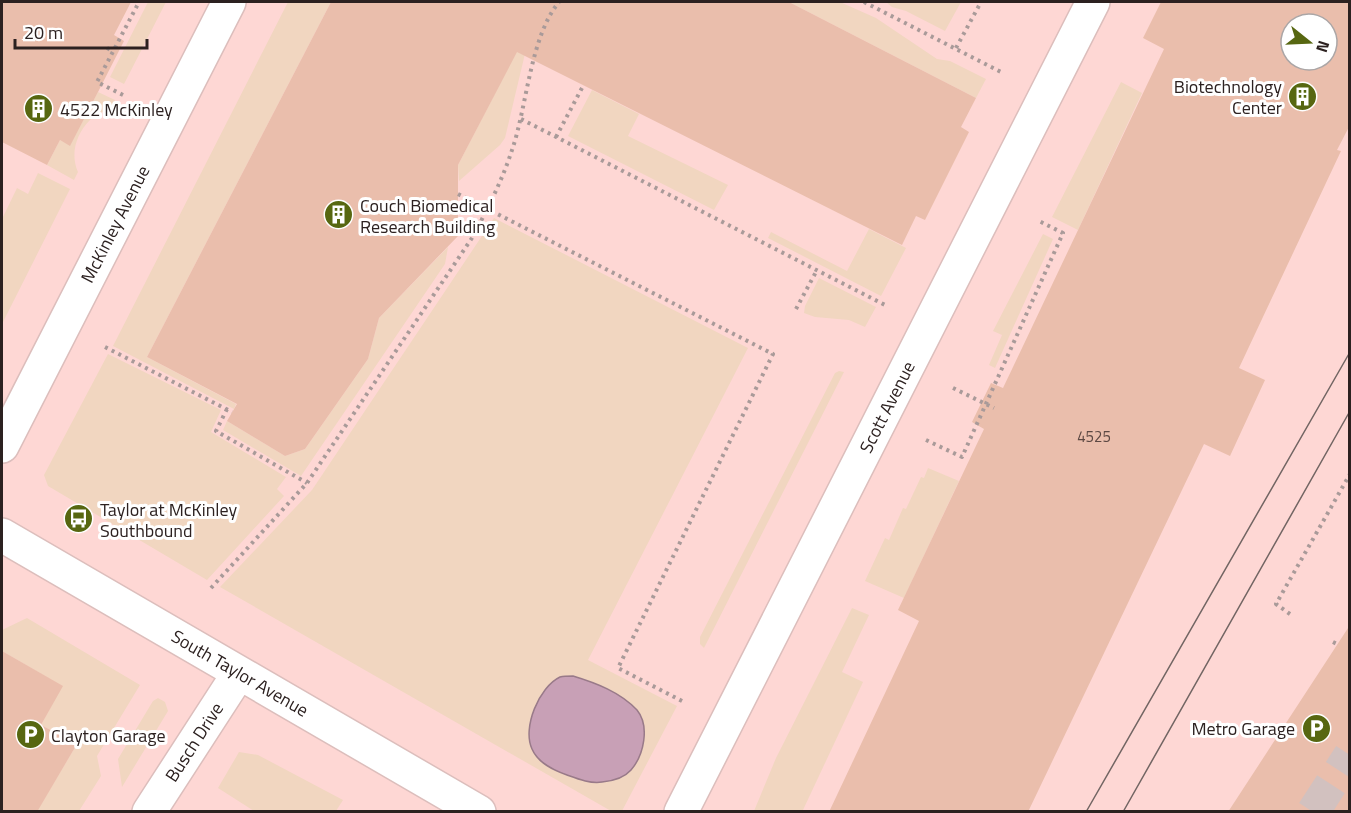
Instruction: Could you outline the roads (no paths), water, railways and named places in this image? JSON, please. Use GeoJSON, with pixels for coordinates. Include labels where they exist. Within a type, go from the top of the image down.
{"type":"FeatureCollection","features":[{"type":"Feature","properties":{"kind":"street","name":"McKinley Avenue"},"geometry":{"type":"LineString","coordinates":[[2,447],[229,2]]}},
{"type":"Feature","properties":{"kind":"street","name":"Scott Avenue"},"geometry":{"type":"LineString","coordinates":[[681,812],[1093,2]]}},
{"type":"Feature","properties":{"kind":"street","name":"South Taylor Avenue"},"geometry":{"type":"LineString","coordinates":[[2,535],[479,812]]}},
{"type":"Feature","properties":{"kind":"street","name":"Busch Drive"},"geometry":{"type":"LineString","coordinates":[[149,812],[239,673]]}},
{"type":"Feature","properties":{"kind":"tunnel"},"geometry":{"type":"LineString","coordinates":[[1313,812],[1350,755]]}},
{"type":"Feature","properties":{"kind":"tram line"},"geometry":{"type":"LineString","coordinates":[[1086,812],[1350,352]]}},
{"type":"Feature","properties":{"kind":"tram line"},"geometry":{"type":"LineString","coordinates":[[1123,812],[1350,411]]}},
{"type":"Feature","properties":{"kind":"place","name":"Biotechnology Center"},"geometry":{"type":"Point","coordinates":[1303,96]}},
{"type":"Feature","properties":{"kind":"place","name":"4522 McKinley"},"geometry":{"type":"Point","coordinates":[39,109]}},
{"type":"Feature","properties":{"kind":"place","name":"Couch Biomedical Research Building"},"geometry":{"type":"Point","coordinates":[339,215]}},
{"type":"Feature","properties":{"kind":"place","name":"Taylor at McKinley Southbound"},"geometry":{"type":"Point","coordinates":[79,519]}},
{"type":"Feature","properties":{"kind":"place","name":"Metro Garage"},"geometry":{"type":"Point","coordinates":[1316,728]}},
{"type":"Feature","properties":{"kind":"place","name":"Clayton Garage"},"geometry":{"type":"Point","coordinates":[30,735]}}]}
